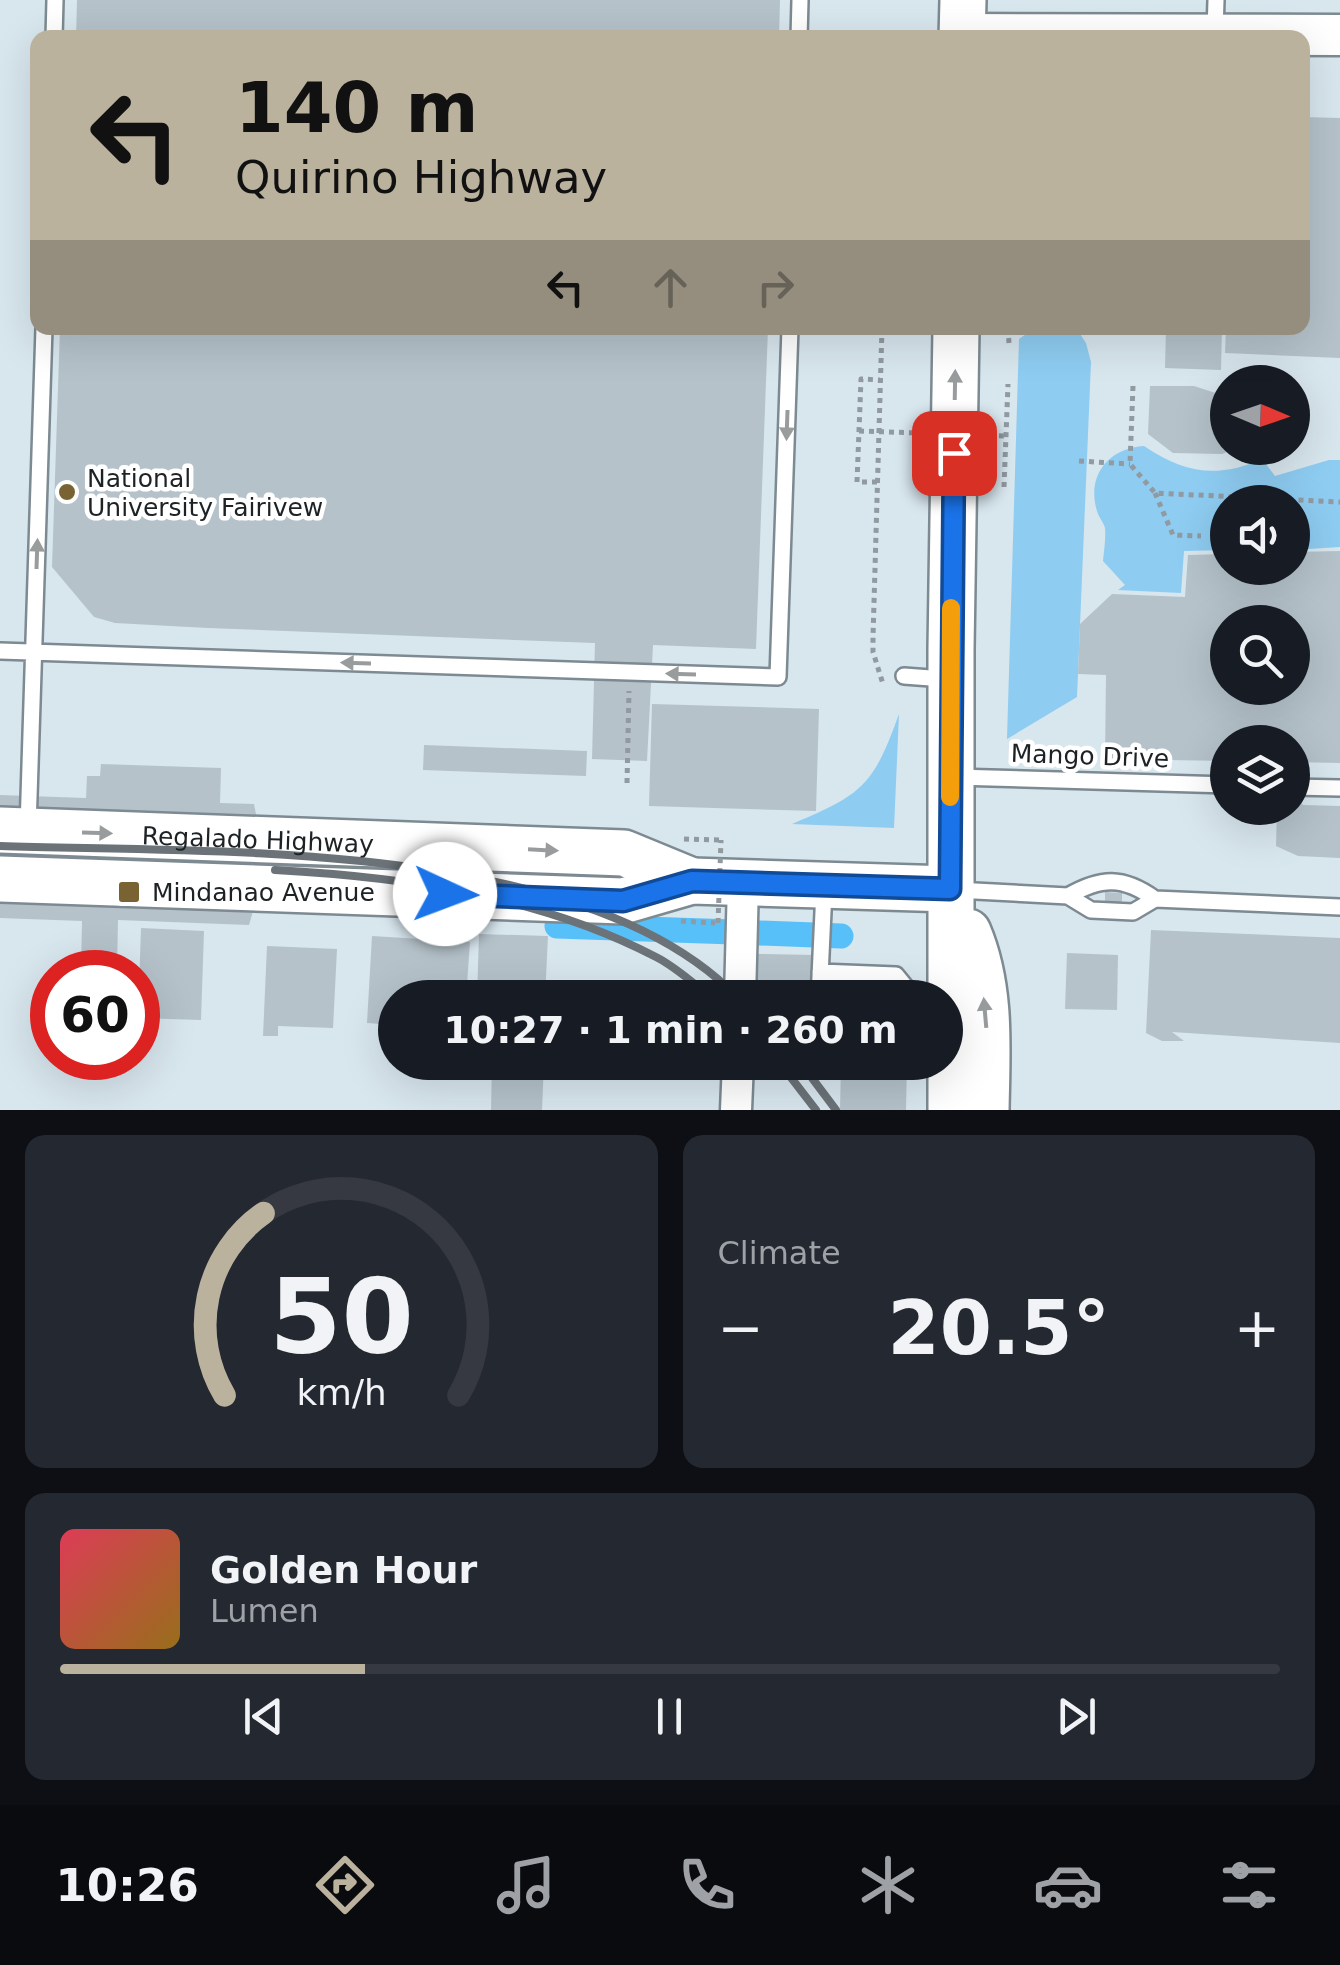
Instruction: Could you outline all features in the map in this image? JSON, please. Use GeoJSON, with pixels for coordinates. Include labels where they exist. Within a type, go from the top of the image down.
{"type":"FeatureCollection","features":[{"type":"Feature","properties":{"kind":"main road"},"geometry":{"type":"LineString","coordinates":[[962,24],[1215,17],[1305,30]]}},
{"type":"Feature","properties":{"kind":"main road"},"geometry":{"type":"LineString","coordinates":[[1310,31],[1340,35]]}},
{"type":"Feature","properties":{"kind":"main road"},"geometry":{"type":"LineString","coordinates":[[949,980],[956,335]]}},
{"type":"Feature","properties":{"kind":"main road","name":"Regalado Highway"},"geometry":{"type":"LineString","coordinates":[[14,830],[624,853],[682,901]]}},
{"type":"Feature","properties":{"kind":"main road","name":"Regalado Highway"},"geometry":{"type":"LineString","coordinates":[[0,880],[623,901],[682,901],[743,883],[950,889]]}},
{"type":"Feature","properties":{"kind":"main road"},"geometry":{"type":"LineString","coordinates":[[950,889],[979,956],[987,1022],[986,1110]]}},
{"type":"Feature","properties":{"kind":"main road"},"geometry":{"type":"LineString","coordinates":[[950,1080],[951,1110]]}},
{"type":"Feature","properties":{"kind":"street"},"geometry":{"type":"LineString","coordinates":[[740,980],[743,883]]}},
{"type":"Feature","properties":{"kind":"street"},"geometry":{"type":"LineString","coordinates":[[736,1110],[737,1080]]}},
{"type":"Feature","properties":{"kind":"lane"},"geometry":{"type":"LineString","coordinates":[[54,30],[55,0]]}},
{"type":"Feature","properties":{"kind":"lane"},"geometry":{"type":"LineString","coordinates":[[799,30],[800,0]]}},
{"type":"Feature","properties":{"kind":"lane"},"geometry":{"type":"LineString","coordinates":[[14,830],[34,652],[44,335]]}},
{"type":"Feature","properties":{"kind":"lane"},"geometry":{"type":"LineString","coordinates":[[0,650],[778,677],[790,335]]}},
{"type":"Feature","properties":{"kind":"lane"},"geometry":{"type":"LineString","coordinates":[[904,676],[951,679]]}},
{"type":"Feature","properties":{"kind":"lane","name":"Mango Drive"},"geometry":{"type":"LineString","coordinates":[[951,777],[1210,784]]}},
{"type":"Feature","properties":{"kind":"lane"},"geometry":{"type":"LineString","coordinates":[[1310,787],[1340,788]]}},
{"type":"Feature","properties":{"kind":"lane"},"geometry":{"type":"LineString","coordinates":[[1068,896],[1092,882],[1134,884],[1154,899]]}},
{"type":"Feature","properties":{"kind":"lane"},"geometry":{"type":"LineString","coordinates":[[820,980],[824,886]]}},
{"type":"Feature","properties":{"kind":"lane"},"geometry":{"type":"LineString","coordinates":[[950,889],[1068,896],[1091,910],[1122,912],[1133,912],[1154,899],[1340,906]]}},
{"type":"Feature","properties":{"kind":"lane"},"geometry":{"type":"LineString","coordinates":[[820,972],[896,976],[899,980]]}},
{"type":"Feature","properties":{"kind":"path"},"geometry":{"type":"LineString","coordinates":[[882,335],[873,652],[883,684]]}},
{"type":"Feature","properties":{"kind":"path"},"geometry":{"type":"LineString","coordinates":[[1008,335],[1009,343]]}},
{"type":"Feature","properties":{"kind":"path"},"geometry":{"type":"LineString","coordinates":[[877,482],[857,482],[861,379],[880,380]]}},
{"type":"Feature","properties":{"kind":"path"},"geometry":{"type":"LineString","coordinates":[[1004,487],[1008,384]]}},
{"type":"Feature","properties":{"kind":"path"},"geometry":{"type":"LineString","coordinates":[[1133,386],[1130,464],[1155,493],[1174,535],[1201,536]]}},
{"type":"Feature","properties":{"kind":"path"},"geometry":{"type":"LineString","coordinates":[[859,431],[1006,436]]}},
{"type":"Feature","properties":{"kind":"path"},"geometry":{"type":"LineString","coordinates":[[1079,462],[1130,464]]}},
{"type":"Feature","properties":{"kind":"path"},"geometry":{"type":"LineString","coordinates":[[1155,493],[1340,502]]}},
{"type":"Feature","properties":{"kind":"path"},"geometry":{"type":"LineString","coordinates":[[627,783],[630,672]]}},
{"type":"Feature","properties":{"kind":"path"},"geometry":{"type":"LineString","coordinates":[[676,839],[721,840],[718,923],[682,901]]}},
{"type":"Feature","properties":{"kind":"shaded area"},"geometry":{"type":"Polygon","coordinates":[[[1025,335],[1081,335],[1091,362],[1077,697],[1007,739],[1019,339],[1025,335]]]}},
{"type":"Feature","properties":{"kind":"shaded area"},"geometry":{"type":"Polygon","coordinates":[[[1144,446],[1173,462],[1201,470],[1267,465],[1275,476],[1340,460],[1340,547],[1310,549],[1310,485],[1210,485],[1210,550],[1184,551],[1181,593],[1118,590],[1125,585],[1103,561],[1105,528],[1098,514],[1094,488],[1102,467],[1119,452],[1144,446]]]}},
{"type":"Feature","properties":{"kind":"shaded area"},"geometry":{"type":"Polygon","coordinates":[[[899,714],[894,828],[792,824],[835,804],[862,785],[881,757],[899,714]]]}},
{"type":"Feature","properties":{"kind":"building"},"geometry":{"type":"Polygon","coordinates":[[[77,0],[780,0],[779,30],[76,30],[77,0]]]}},
{"type":"Feature","properties":{"kind":"building"},"geometry":{"type":"Polygon","coordinates":[[[1310,117],[1340,118],[1340,358],[1225,353],[1226,335],[1310,335],[1310,117]]]}},
{"type":"Feature","properties":{"kind":"building"},"geometry":{"type":"Polygon","coordinates":[[[60,335],[768,335],[756,649],[653,645],[647,761],[592,759],[595,643],[115,623],[94,617],[52,567],[60,335]]]}},
{"type":"Feature","properties":{"kind":"building"},"geometry":{"type":"Polygon","coordinates":[[[1166,335],[1222,335],[1221,365],[1210,365],[1210,370],[1165,368],[1166,335]]]}},
{"type":"Feature","properties":{"kind":"building"},"geometry":{"type":"Polygon","coordinates":[[[1150,386],[1194,386],[1210,391],[1210,454],[1173,453],[1148,434],[1150,386]]]}},
{"type":"Feature","properties":{"kind":"building"},"geometry":{"type":"Polygon","coordinates":[[[1340,551],[1340,763],[1310,762],[1310,725],[1210,725],[1210,761],[1105,759],[1106,675],[1078,674],[1080,624],[1112,594],[1185,597],[1188,555],[1210,554],[1210,585],[1310,585],[1310,552],[1340,551]]]}},
{"type":"Feature","properties":{"kind":"building"},"geometry":{"type":"Polygon","coordinates":[[[652,704],[819,709],[816,811],[649,806],[652,704]]]}},
{"type":"Feature","properties":{"kind":"building"},"geometry":{"type":"Polygon","coordinates":[[[424,745],[587,751],[586,776],[423,770],[424,745]]]}},
{"type":"Feature","properties":{"kind":"building","name":"Mindanao Avenue"},"geometry":{"type":"Polygon","coordinates":[[[101,764],[221,768],[220,803],[254,804],[266,866],[249,925],[118,920],[117,950],[81,950],[82,921],[0,918],[0,795],[86,798],[87,776],[100,776],[101,764]]]}},
{"type":"Feature","properties":{"kind":"building"},"geometry":{"type":"Polygon","coordinates":[[[1310,805],[1340,806],[1340,858],[1298,856],[1276,846],[1277,825],[1310,825],[1310,805]]]}},
{"type":"Feature","properties":{"kind":"building"},"geometry":{"type":"Polygon","coordinates":[[[1105,892],[1122,893],[1122,902],[1105,902],[1105,892]]]}},
{"type":"Feature","properties":{"kind":"building"},"geometry":{"type":"Polygon","coordinates":[[[141,928],[204,931],[201,1020],[160,1019],[160,950],[140,950],[141,928]]]}},
{"type":"Feature","properties":{"kind":"building"},"geometry":{"type":"Polygon","coordinates":[[[1151,930],[1340,938],[1340,1043],[1172,1032],[1184,1041],[1162,1041],[1146,1033],[1151,930]]]}},
{"type":"Feature","properties":{"kind":"building"},"geometry":{"type":"Polygon","coordinates":[[[479,934],[548,936],[546,980],[478,980],[479,934]]]}},
{"type":"Feature","properties":{"kind":"building"},"geometry":{"type":"Polygon","coordinates":[[[372,936],[470,942],[467,980],[378,980],[378,1024],[367,1023],[372,936]]]}},
{"type":"Feature","properties":{"kind":"building"},"geometry":{"type":"Polygon","coordinates":[[[267,946],[337,949],[333,1028],[278,1026],[278,1036],[263,1036],[267,946]]]}},
{"type":"Feature","properties":{"kind":"building"},"geometry":{"type":"Polygon","coordinates":[[[1067,953],[1118,955],[1117,1010],[1065,1009],[1067,953]]]}},
{"type":"Feature","properties":{"kind":"building"},"geometry":{"type":"Polygon","coordinates":[[[758,954],[814,955],[813,980],[757,980],[758,954]]]}},
{"type":"Feature","properties":{"kind":"building"},"geometry":{"type":"Polygon","coordinates":[[[492,1080],[543,1080],[542,1110],[491,1110],[492,1080]]]}},
{"type":"Feature","properties":{"kind":"building"},"geometry":{"type":"Polygon","coordinates":[[[841,1080],[907,1080],[906,1110],[840,1110],[841,1080]]]}},
{"type":"Feature","properties":{"kind":"waterway"},"geometry":{"type":"LineString","coordinates":[[557,926],[733,932]]}},
{"type":"Feature","properties":{"kind":"waterway"},"geometry":{"type":"LineString","coordinates":[[760,933],[841,936]]}},
{"type":"Feature","properties":{"kind":"railway"},"geometry":{"type":"LineString","coordinates":[[0,846],[285,855],[390,864],[492,881],[587,907],[671,946],[715,980]]}},
{"type":"Feature","properties":{"kind":"railway"},"geometry":{"type":"LineString","coordinates":[[275,870],[422,885],[518,905],[611,936],[656,957],[689,980]]}},
{"type":"Feature","properties":{"kind":"railway"},"geometry":{"type":"LineString","coordinates":[[793,1080],[816,1110]]}},
{"type":"Feature","properties":{"kind":"railway"},"geometry":{"type":"LineString","coordinates":[[814,1080],[836,1110]]}},
{"type":"Feature","properties":{"kind":"slow traffic"},"geometry":{"type":"LineString","coordinates":[[950,797],[951,608]]}},
{"type":"Feature","properties":{"kind":"place","name":"National University Fairivew"},"geometry":{"type":"Point","coordinates":[67,492]}},
{"type":"Feature","properties":{"kind":"place","name":"Mindanao Avenue"},"geometry":{"type":"Point","coordinates":[129,892]}},
{"type":"Feature","properties":{"kind":"route"},"geometry":{"type":"LineString","coordinates":[[445,894],[623,901],[692,881],[950,889],[954,453]]}}]}
